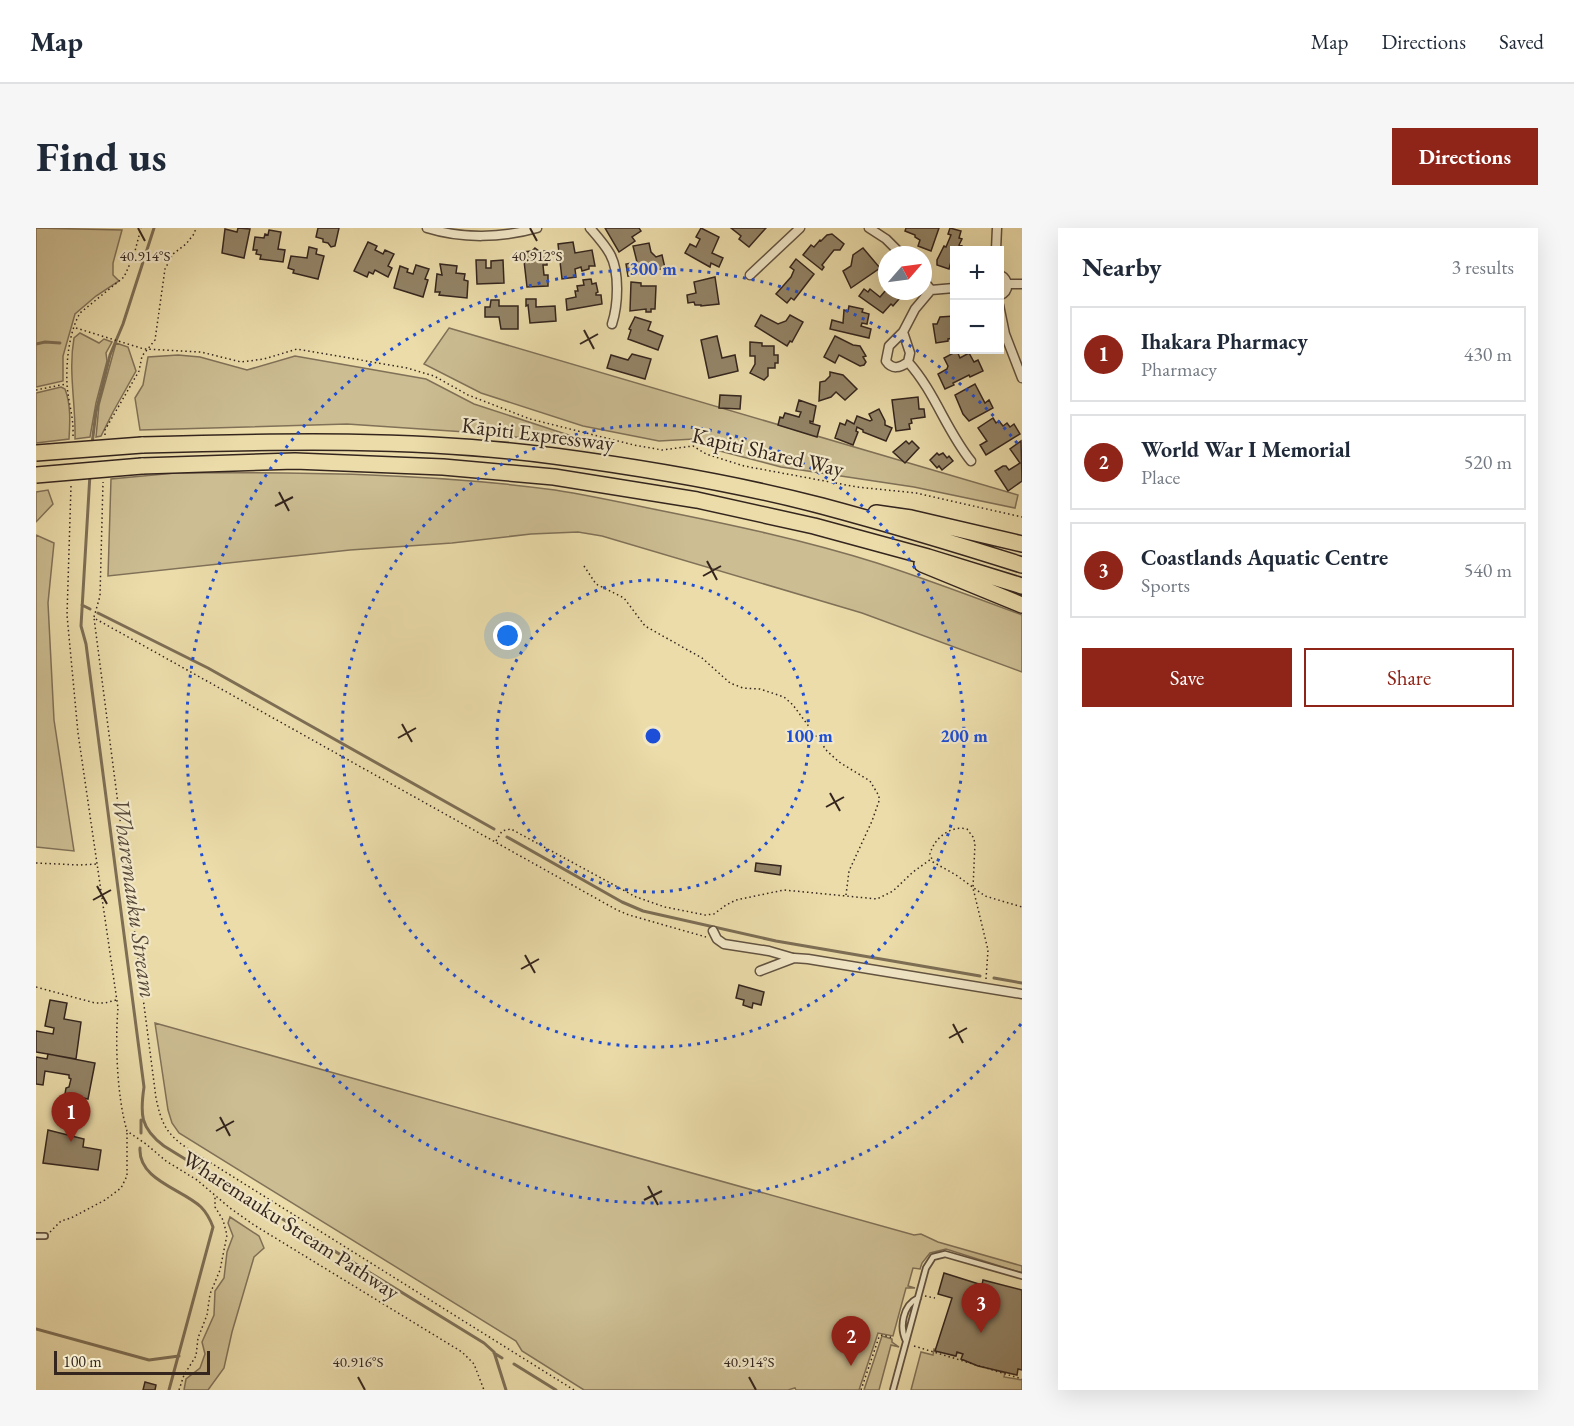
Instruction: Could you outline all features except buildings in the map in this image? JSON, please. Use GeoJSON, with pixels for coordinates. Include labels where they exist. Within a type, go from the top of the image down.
{"type":"FeatureCollection","features":[{"type":"Feature","properties":{"kind":"highway","name":"Kāpiti Expressway"},"geometry":{"type":"LineString","coordinates":[[36,453],[142,445],[290,440],[443,446],[552,456],[699,478],[820,505],[1022,565]]}},
{"type":"Feature","properties":{"kind":"highway","name":"Kāpiti Expressway"},"geometry":{"type":"LineString","coordinates":[[36,475],[142,466],[306,462],[443,467],[554,477],[698,500],[850,536],[1022,586]]}},
{"type":"Feature","properties":{"kind":"highway"},"geometry":{"type":"LineString","coordinates":[[820,505],[911,518],[1022,544]]}},
{"type":"Feature","properties":{"kind":"highway"},"geometry":{"type":"LineString","coordinates":[[850,536],[1022,605]]}},
{"type":"Feature","properties":{"kind":"street"},"geometry":{"type":"LineString","coordinates":[[427,228],[444,233],[496,236],[537,228]]}},
{"type":"Feature","properties":{"kind":"street"},"geometry":{"type":"LineString","coordinates":[[590,228],[608,250],[614,266],[617,303],[612,324]]}},
{"type":"Feature","properties":{"kind":"street"},"geometry":{"type":"LineString","coordinates":[[750,275],[800,228]]}},
{"type":"Feature","properties":{"kind":"street"},"geometry":{"type":"LineString","coordinates":[[869,228],[893,246]]}},
{"type":"Feature","properties":{"kind":"street"},"geometry":{"type":"LineString","coordinates":[[996,246],[997,228]]}},
{"type":"Feature","properties":{"kind":"street"},"geometry":{"type":"LineString","coordinates":[[1004,277],[1008,284],[1004,292]]}},
{"type":"Feature","properties":{"kind":"street"},"geometry":{"type":"LineString","coordinates":[[1008,284],[1022,284]]}},
{"type":"Feature","properties":{"kind":"street"},"geometry":{"type":"LineString","coordinates":[[932,290],[950,288]]}},
{"type":"Feature","properties":{"kind":"street"},"geometry":{"type":"LineString","coordinates":[[903,332],[910,353],[908,362],[895,368],[886,361],[889,346],[903,332],[923,300]]}},
{"type":"Feature","properties":{"kind":"street"},"geometry":{"type":"LineString","coordinates":[[1004,329],[1022,378]]}},
{"type":"Feature","properties":{"kind":"street"},"geometry":{"type":"LineString","coordinates":[[908,362],[931,391],[958,445],[971,461]]}},
{"type":"Feature","properties":{"kind":"street"},"geometry":{"type":"LineString","coordinates":[[714,934],[724,944],[769,951],[794,958],[1022,994]]}},
{"type":"Feature","properties":{"kind":"street"},"geometry":{"type":"LineString","coordinates":[[760,970],[794,958]]}},
{"type":"Feature","properties":{"kind":"lane"},"geometry":{"type":"LineString","coordinates":[[36,1236],[45,1236]]}},
{"type":"Feature","properties":{"kind":"lane"},"geometry":{"type":"LineString","coordinates":[[893,1390],[908,1343],[927,1266],[933,1257],[941,1254],[1022,1276]]}},
{"type":"Feature","properties":{"kind":"path"},"geometry":{"type":"LineString","coordinates":[[73,437],[72,410],[67,384],[69,353],[75,328],[80,313],[123,277],[134,255],[141,228]]}},
{"type":"Feature","properties":{"kind":"path"},"geometry":{"type":"LineString","coordinates":[[147,349],[155,340],[165,269],[172,254],[186,244],[196,228]]}},
{"type":"Feature","properties":{"kind":"path","name":"Kapiti Shared Way"},"geometry":{"type":"LineString","coordinates":[[75,328],[136,347],[201,352],[241,362],[264,359],[297,349],[395,366],[434,376],[468,395],[530,419],[634,445],[662,450],[693,446],[706,454],[744,466],[857,487],[916,493],[1022,517]]}},
{"type":"Feature","properties":{"kind":"path"},"geometry":{"type":"LineString","coordinates":[[36,390],[67,384]]}},
{"type":"Feature","properties":{"kind":"path"},"geometry":{"type":"LineString","coordinates":[[45,1236],[61,1221],[105,1200],[122,1188],[127,1176],[127,1131],[122,1110],[116,1035],[117,1000],[78,733],[67,615],[71,482]]}},
{"type":"Feature","properties":{"kind":"path"},"geometry":{"type":"LineString","coordinates":[[584,566],[596,584],[624,598],[645,626],[702,658],[730,683],[743,688],[760,689],[784,698],[793,705],[827,751],[839,762],[870,780],[879,796],[879,801],[849,871],[846,895]]}},
{"type":"Feature","properties":{"kind":"path"},"geometry":{"type":"LineString","coordinates":[[574,1390],[187,1148],[171,1136],[165,1128],[156,1098],[94,618],[623,912],[707,938],[714,934]]}},
{"type":"Feature","properties":{"kind":"path"},"geometry":{"type":"LineString","coordinates":[[496,842],[502,831],[511,829],[636,897],[692,914],[711,915],[736,900],[784,890],[877,899],[887,895],[931,859],[932,848],[943,835],[957,828],[967,829],[975,843],[973,888],[988,950],[985,987]]}},
{"type":"Feature","properties":{"kind":"path"},"geometry":{"type":"LineString","coordinates":[[931,859],[938,866],[992,899],[1022,907]]}},
{"type":"Feature","properties":{"kind":"path"},"geometry":{"type":"LineString","coordinates":[[36,862],[97,864]]}},
{"type":"Feature","properties":{"kind":"path"},"geometry":{"type":"LineString","coordinates":[[36,987],[95,1003],[117,1000]]}},
{"type":"Feature","properties":{"kind":"path","name":"Wharemauku Stream Pathway"},"geometry":{"type":"LineString","coordinates":[[127,1131],[147,1144],[166,1161],[197,1180],[254,1225],[462,1352],[474,1364],[484,1390]]}},
{"type":"Feature","properties":{"kind":"path"},"geometry":{"type":"LineString","coordinates":[[179,1390],[184,1375],[196,1356],[198,1338],[207,1315],[210,1294],[220,1270],[227,1235],[223,1220],[215,1207],[215,1196]]}},
{"type":"Feature","properties":{"kind":"path"},"geometry":{"type":"LineString","coordinates":[[924,1296],[935,1298]]}},
{"type":"Feature","properties":{"kind":"path"},"geometry":{"type":"LineString","coordinates":[[861,1390],[879,1337],[882,1335],[894,1338]]}},
{"type":"Feature","properties":{"kind":"path"},"geometry":{"type":"LineString","coordinates":[[908,1343],[1022,1379]]}},
{"type":"Feature","properties":{"kind":"shaded area"},"geometry":{"type":"Polygon","coordinates":[[[36,228],[122,230],[113,263],[113,275],[119,281],[96,296],[75,314],[63,356],[63,381],[36,387],[36,228]]]}},
{"type":"Feature","properties":{"kind":"shaded area"},"geometry":{"type":"Polygon","coordinates":[[[449,328],[1018,495],[1015,508],[914,487],[781,467],[720,451],[694,439],[659,441],[583,426],[481,393],[424,364],[449,328]]]}},
{"type":"Feature","properties":{"kind":"shaded area"},"geometry":{"type":"Polygon","coordinates":[[[80,333],[99,343],[104,339],[112,342],[106,353],[107,361],[90,437],[75,439],[72,351],[74,338],[80,333]]]}},
{"type":"Feature","properties":{"kind":"shaded area"},"geometry":{"type":"Polygon","coordinates":[[[116,343],[128,347],[136,371],[101,436],[96,437],[99,405],[116,343]]]}},
{"type":"Feature","properties":{"kind":"shaded area"},"geometry":{"type":"Polygon","coordinates":[[[178,355],[200,357],[247,370],[295,356],[426,379],[474,404],[602,446],[466,432],[347,424],[140,430],[135,398],[143,385],[148,357],[178,355]]]}},
{"type":"Feature","properties":{"kind":"shaded area"},"geometry":{"type":"Polygon","coordinates":[[[61,387],[65,389],[68,401],[69,439],[36,443],[36,393],[61,387]]]}},
{"type":"Feature","properties":{"kind":"shaded area"},"geometry":{"type":"Polygon","coordinates":[[[175,473],[365,475],[508,484],[591,496],[766,533],[877,563],[1022,615],[1022,672],[862,613],[602,536],[578,532],[350,550],[108,576],[111,479],[175,473]]]}},
{"type":"Feature","properties":{"kind":"shaded area"},"geometry":{"type":"Polygon","coordinates":[[[48,490],[53,504],[36,522],[36,492],[48,490]]]}},
{"type":"Feature","properties":{"kind":"shaded area"},"geometry":{"type":"Polygon","coordinates":[[[36,535],[54,543],[48,603],[54,720],[74,851],[36,847],[36,535]]]}},
{"type":"Feature","properties":{"kind":"shaded area"},"geometry":{"type":"Polygon","coordinates":[[[155,1023],[914,1235],[921,1234],[938,1242],[1022,1266],[1022,1273],[946,1249],[930,1253],[920,1269],[913,1268],[908,1286],[915,1288],[906,1288],[893,1336],[878,1333],[859,1390],[796,1390],[795,1388],[788,1390],[584,1390],[522,1351],[516,1341],[179,1133],[172,1123],[168,1110],[155,1023]]]}},
{"type":"Feature","properties":{"kind":"shaded area"},"geometry":{"type":"Polygon","coordinates":[[[230,1217],[259,1236],[264,1248],[254,1257],[224,1368],[208,1390],[184,1390],[186,1379],[200,1368],[205,1354],[202,1342],[214,1315],[215,1291],[224,1278],[227,1252],[233,1236],[228,1223],[230,1217]]]}},
{"type":"Feature","properties":{"kind":"shaded area"},"geometry":{"type":"Polygon","coordinates":[[[882,1336],[892,1339],[892,1342],[899,1347],[891,1345],[879,1390],[864,1390],[882,1336]]]}},
{"type":"Feature","properties":{"kind":"shaded area"},"geometry":{"type":"Polygon","coordinates":[[[934,1349],[955,1356],[957,1352],[963,1354],[962,1359],[1005,1373],[1004,1377],[1022,1380],[1022,1390],[911,1390],[921,1352],[933,1355],[934,1349]]]}},
{"type":"Feature","properties":{"kind":"waterway","name":"Wharemauku Stream"},"geometry":{"type":"LineString","coordinates":[[92,444],[96,412],[110,355],[123,324],[154,228]]}},
{"type":"Feature","properties":{"kind":"waterway"},"geometry":{"type":"LineString","coordinates":[[36,344],[60,343]]}},
{"type":"Feature","properties":{"kind":"waterway","name":"Wharemauku Stream"},"geometry":{"type":"LineString","coordinates":[[90,474],[81,626],[86,644],[144,1087],[142,1113],[146,1127],[164,1146],[484,1343],[494,1352],[506,1390]]}},
{"type":"Feature","properties":{"kind":"waterway","name":"Wharemauku Stream"},"geometry":{"type":"LineString","coordinates":[[82,605],[90,609]]}},
{"type":"Feature","properties":{"kind":"waterway"},"geometry":{"type":"LineString","coordinates":[[98,613],[208,668],[494,829]]}},
{"type":"Feature","properties":{"kind":"waterway"},"geometry":{"type":"LineString","coordinates":[[507,837],[622,902],[643,911],[776,941],[980,976]]}},
{"type":"Feature","properties":{"kind":"waterway"},"geometry":{"type":"LineString","coordinates":[[994,978],[1022,983]]}},
{"type":"Feature","properties":{"kind":"waterway"},"geometry":{"type":"LineString","coordinates":[[141,1120],[141,1133]]}},
{"type":"Feature","properties":{"kind":"waterway"},"geometry":{"type":"LineString","coordinates":[[140,1148],[141,1159],[153,1176],[201,1207],[213,1227],[169,1390]]}},
{"type":"Feature","properties":{"kind":"waterway"},"geometry":{"type":"LineString","coordinates":[[36,1329],[149,1360],[179,1356]]}},
{"type":"Feature","properties":{"kind":"waterway","name":"Wharemauku Stream"},"geometry":{"type":"LineString","coordinates":[[494,1353],[502,1358]]}},
{"type":"Feature","properties":{"kind":"waterway"},"geometry":{"type":"LineString","coordinates":[[514,1364],[556,1390]]}},
{"type":"Feature","properties":{"kind":"place","name":"Ihakara Pharmacy"},"geometry":{"type":"Point","coordinates":[71,1142]}},
{"type":"Feature","properties":{"kind":"place","name":"Coastlands Aquatic Centre"},"geometry":{"type":"Point","coordinates":[981,1333]}},
{"type":"Feature","properties":{"kind":"place","name":"World War I Memorial"},"geometry":{"type":"Point","coordinates":[851,1366]}}]}
